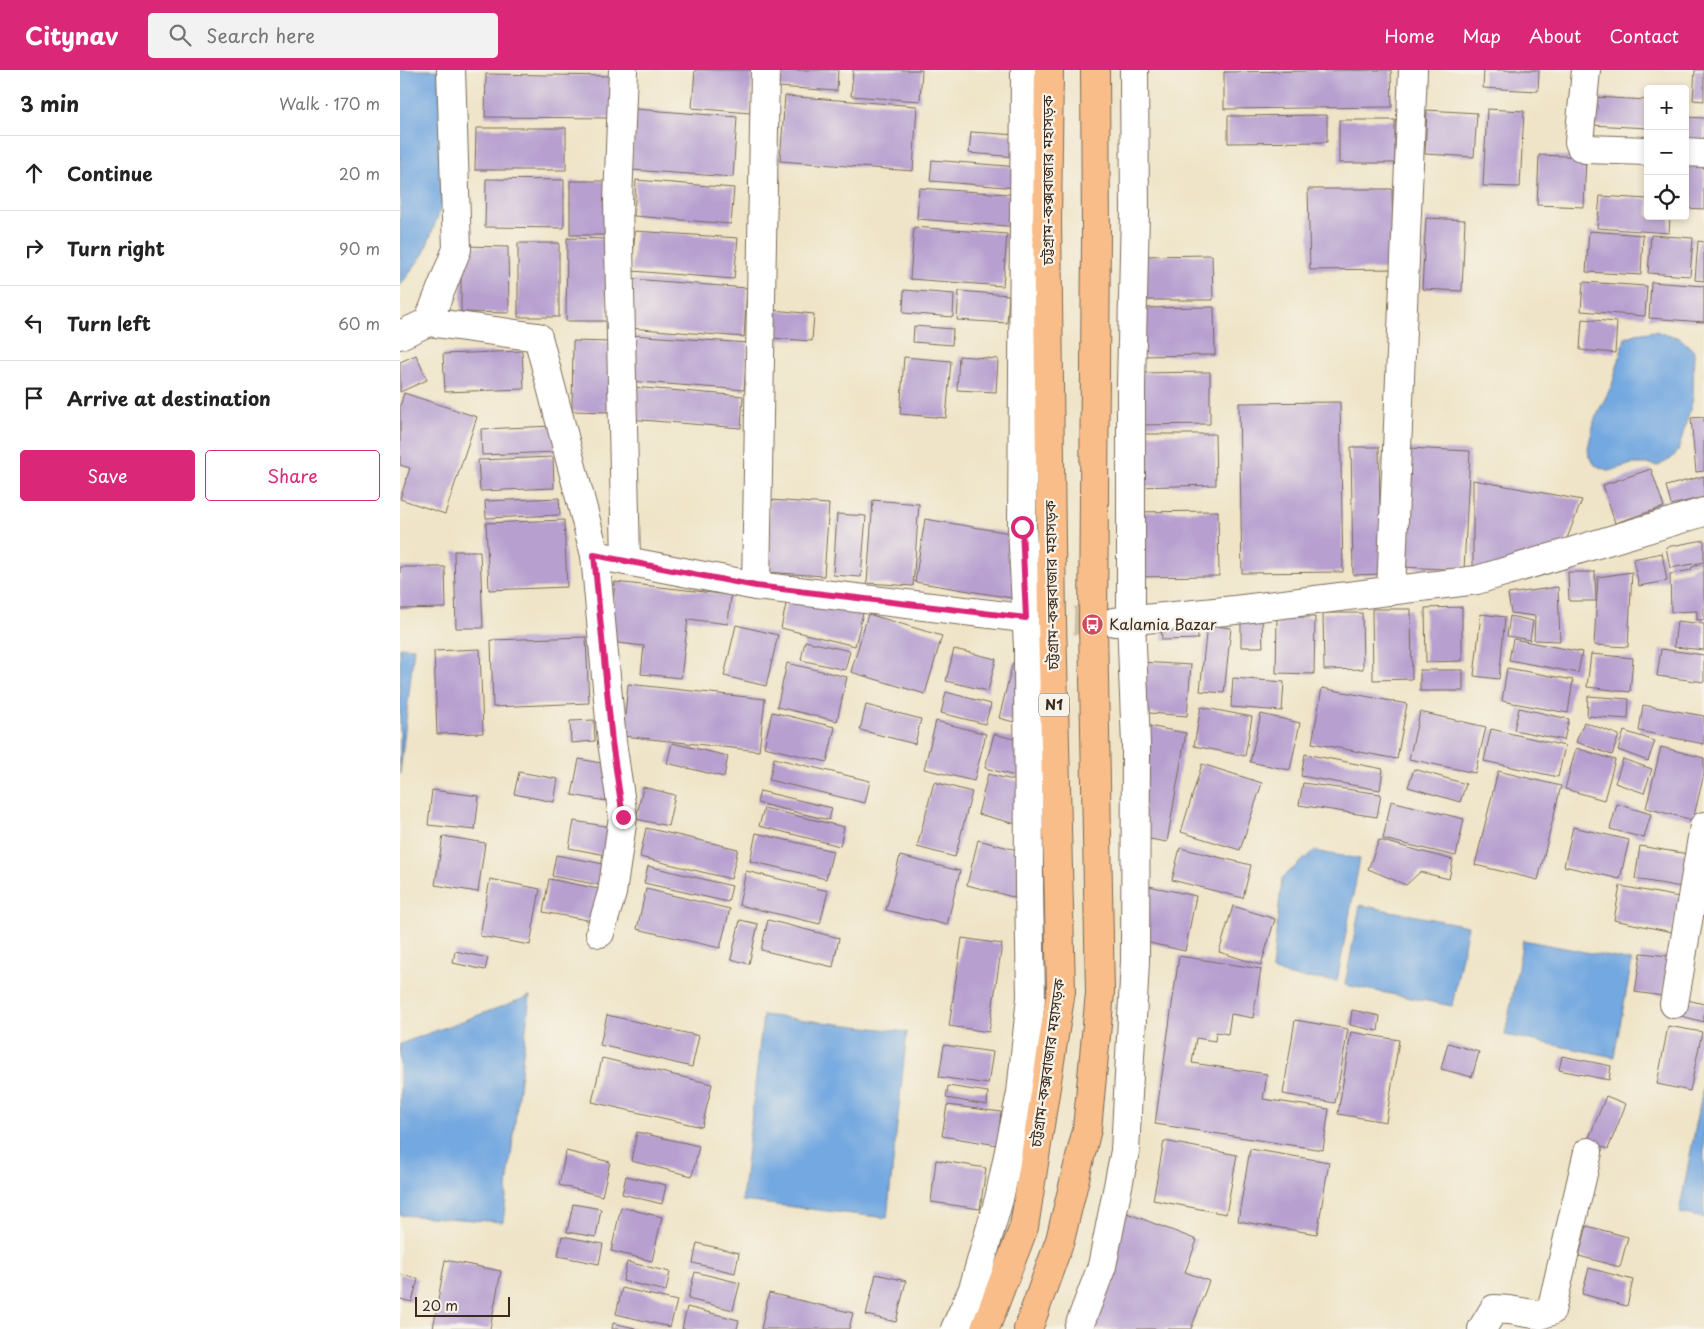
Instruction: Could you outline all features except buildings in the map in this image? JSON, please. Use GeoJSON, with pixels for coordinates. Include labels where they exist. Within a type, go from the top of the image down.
{"type":"FeatureCollection","features":[{"type":"Feature","properties":{"kind":"highway","name":"চট্টগ্রাম-কক্সবাজার মহাসড়ক"},"geometry":{"type":"LineString","coordinates":[[985,1329],[1024,1228],[1061,991],[1052,621],[1048,70]]}},
{"type":"Feature","properties":{"kind":"highway"},"geometry":{"type":"LineString","coordinates":[[1028,1329],[1060,1240],[1086,1129],[1100,993],[1093,625],[1096,70]]}},
{"type":"Feature","properties":{"kind":"street"},"geometry":{"type":"LineString","coordinates":[[428,322],[457,249],[451,70]]}},
{"type":"Feature","properties":{"kind":"street"},"geometry":{"type":"LineString","coordinates":[[623,70],[618,200],[626,561]]}},
{"type":"Feature","properties":{"kind":"street"},"geometry":{"type":"LineString","coordinates":[[756,586],[765,70]]}},
{"type":"Feature","properties":{"kind":"street"},"geometry":{"type":"LineString","coordinates":[[955,1329],[973,1289],[999,1200],[1021,1094],[1031,997],[1029,618],[1022,527],[1025,70]]}},
{"type":"Feature","properties":{"kind":"street"},"geometry":{"type":"LineString","coordinates":[[1078,1329],[1102,1266],[1125,1151],[1135,962],[1136,745],[1123,621],[1131,384],[1134,70]]}},
{"type":"Feature","properties":{"kind":"street"},"geometry":{"type":"LineString","coordinates":[[1391,591],[1413,70]]}},
{"type":"Feature","properties":{"kind":"street"},"geometry":{"type":"LineString","coordinates":[[1586,70],[1579,142],[1581,147],[1586,149],[1644,151]]}},
{"type":"Feature","properties":{"kind":"street"},"geometry":{"type":"LineString","coordinates":[[1689,152],[1704,152]]}},
{"type":"Feature","properties":{"kind":"street"},"geometry":{"type":"LineString","coordinates":[[400,335],[428,322],[538,337],[594,555],[612,742],[623,817],[612,893],[600,933]]}},
{"type":"Feature","properties":{"kind":"street"},"geometry":{"type":"LineString","coordinates":[[1123,621],[1235,610],[1476,580],[1704,512]]}},
{"type":"Feature","properties":{"kind":"street"},"geometry":{"type":"LineString","coordinates":[[594,555],[756,586],[1029,618]]}},
{"type":"Feature","properties":{"kind":"street"},"geometry":{"type":"LineString","coordinates":[[1674,1004],[1704,826]]}},
{"type":"Feature","properties":{"kind":"street"},"geometry":{"type":"LineString","coordinates":[[1482,1329],[1494,1309],[1540,1315],[1551,1311],[1588,1152]]}},
{"type":"Feature","properties":{"kind":"water"},"geometry":{"type":"Polygon","coordinates":[[[400,70],[438,70],[445,163],[441,208],[424,253],[400,286],[400,70]]]}},
{"type":"Feature","properties":{"kind":"water"},"geometry":{"type":"Polygon","coordinates":[[[1655,331],[1680,338],[1694,351],[1693,399],[1678,451],[1671,459],[1658,466],[1632,464],[1609,471],[1595,465],[1589,457],[1588,448],[1595,418],[1612,385],[1625,338],[1655,331]]]}},
{"type":"Feature","properties":{"kind":"water"},"geometry":{"type":"Polygon","coordinates":[[[400,647],[414,648],[400,774],[400,647]]]}},
{"type":"Feature","properties":{"kind":"water"},"geometry":{"type":"Polygon","coordinates":[[[1314,851],[1360,859],[1337,981],[1294,977],[1272,970],[1282,878],[1314,851]]]}},
{"type":"Feature","properties":{"kind":"water"},"geometry":{"type":"Polygon","coordinates":[[[1360,905],[1468,926],[1452,1006],[1345,985],[1360,905]]]}},
{"type":"Feature","properties":{"kind":"water"},"geometry":{"type":"Polygon","coordinates":[[[1523,940],[1632,961],[1614,1057],[1505,1035],[1523,940]]]}},
{"type":"Feature","properties":{"kind":"water"},"geometry":{"type":"Polygon","coordinates":[[[530,996],[503,1222],[400,1215],[400,1044],[530,996]]]}},
{"type":"Feature","properties":{"kind":"water"},"geometry":{"type":"Polygon","coordinates":[[[763,1015],[907,1032],[887,1218],[742,1201],[763,1015]]]}},
{"type":"Feature","properties":{"kind":"water"},"geometry":{"type":"Polygon","coordinates":[[[1704,1083],[1704,1218],[1679,1213],[1704,1083]]]}},
{"type":"Feature","properties":{"kind":"tunnel"},"geometry":{"type":"LineString","coordinates":[[1032,619],[1114,622]]}},
{"type":"Feature","properties":{"kind":"place","name":"Kalamia Bazar"},"geometry":{"type":"Point","coordinates":[1093,625]}},
{"type":"Feature","properties":{"kind":"route"},"geometry":{"type":"LineString","coordinates":[[623,817],[612,742],[594,555],[756,586],[1026,618],[1022,527]]}}]}
